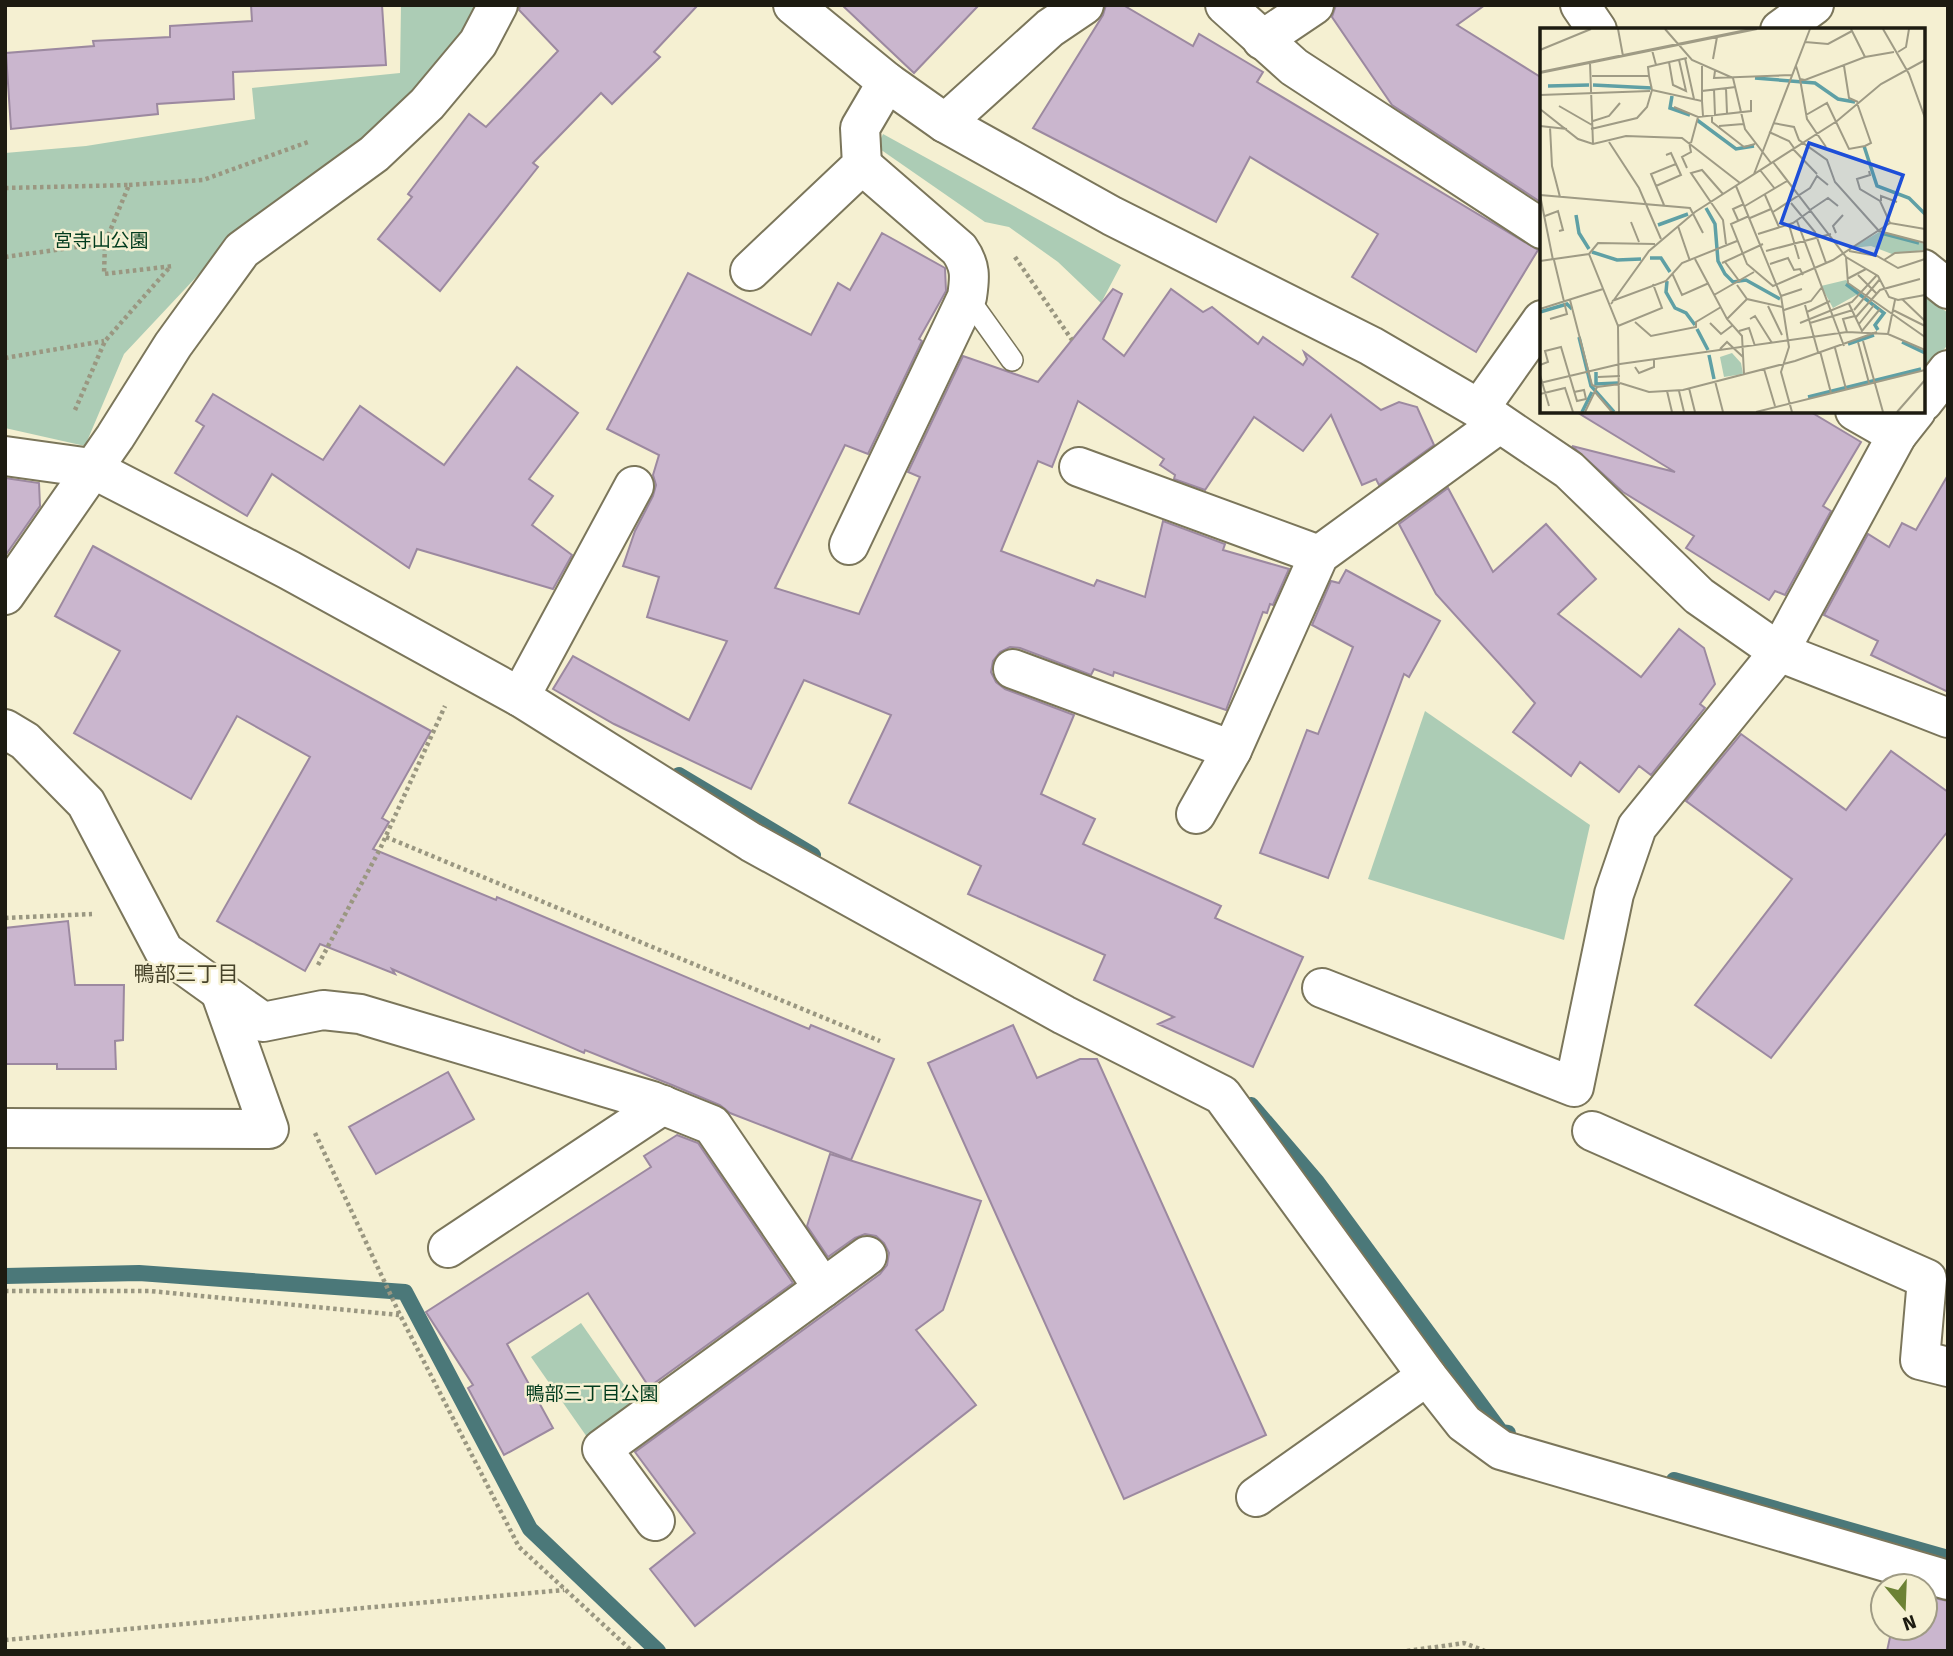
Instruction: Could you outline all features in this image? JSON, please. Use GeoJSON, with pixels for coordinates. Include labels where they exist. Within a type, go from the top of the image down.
{"type":"FeatureCollection","features":[{"type":"Feature","properties":{"kind":"street"},"geometry":{"type":"LineString","coordinates":[[5,595],[173,345],[242,250],[374,154],[427,104],[478,43],[498,5]]}},
{"type":"Feature","properties":{"kind":"street"},"geometry":{"type":"LineString","coordinates":[[793,5],[887,82],[945,123],[1112,216],[1371,346],[1489,416],[1569,470],[1699,596],[1779,652],[1948,718]]}},
{"type":"Feature","properties":{"kind":"street"},"geometry":{"type":"LineString","coordinates":[[945,123],[1041,17],[1084,5]]}},
{"type":"Feature","properties":{"kind":"street"},"geometry":{"type":"LineString","coordinates":[[1226,5],[1294,67],[1540,228]]}},
{"type":"Feature","properties":{"kind":"street"},"geometry":{"type":"LineString","coordinates":[[1262,40],[1314,5]]}},
{"type":"Feature","properties":{"kind":"street"},"geometry":{"type":"LineString","coordinates":[[1580,5],[1596,28]]}},
{"type":"Feature","properties":{"kind":"street"},"geometry":{"type":"LineString","coordinates":[[849,545],[967,297],[970,265],[959,249],[862,165],[860,128],[887,82]]}},
{"type":"Feature","properties":{"kind":"street"},"geometry":{"type":"LineString","coordinates":[[750,271],[862,165]]}},
{"type":"Feature","properties":{"kind":"street"},"geometry":{"type":"LineString","coordinates":[[1925,271],[1948,289]]}},
{"type":"Feature","properties":{"kind":"street"},"geometry":{"type":"LineString","coordinates":[[1196,814],[1232,750],[1319,555],[1489,416],[1540,324]]}},
{"type":"Feature","properties":{"kind":"street"},"geometry":{"type":"LineString","coordinates":[[1925,400],[1948,370]]}},
{"type":"Feature","properties":{"kind":"street"},"geometry":{"type":"LineString","coordinates":[[1925,404],[1948,418]]}},
{"type":"Feature","properties":{"kind":"street"},"geometry":{"type":"LineString","coordinates":[[1322,988],[1574,1087],[1614,894],[1637,827],[1779,652],[1907,423],[1864,413]]}},
{"type":"Feature","properties":{"kind":"street"},"geometry":{"type":"LineString","coordinates":[[5,456],[99,457],[289,570],[452,659],[527,683],[751,842],[1064,1015],[1222,1095],[1427,1377],[1464,1423],[1501,1450],[1948,1580]]}},
{"type":"Feature","properties":{"kind":"street"},"geometry":{"type":"LineString","coordinates":[[1079,467],[1319,555]]}},
{"type":"Feature","properties":{"kind":"street"},"geometry":{"type":"LineString","coordinates":[[527,683],[634,486]]}},
{"type":"Feature","properties":{"kind":"street"},"geometry":{"type":"LineString","coordinates":[[1013,669],[1232,750]]}},
{"type":"Feature","properties":{"kind":"street"},"geometry":{"type":"LineString","coordinates":[[5,729],[25,741],[86,803],[164,951],[221,994],[263,1022],[323,1010],[360,1014],[663,1105],[712,1125],[823,1287]]}},
{"type":"Feature","properties":{"kind":"street"},"geometry":{"type":"LineString","coordinates":[[5,1128],[269,1129],[221,994]]}},
{"type":"Feature","properties":{"kind":"street"},"geometry":{"type":"LineString","coordinates":[[448,1248],[663,1105]]}},
{"type":"Feature","properties":{"kind":"street"},"geometry":{"type":"LineString","coordinates":[[1592,1130],[1927,1279],[1920,1360],[1948,1367]]}},
{"type":"Feature","properties":{"kind":"street"},"geometry":{"type":"LineString","coordinates":[[656,1521],[602,1449],[867,1256]]}},
{"type":"Feature","properties":{"kind":"street"},"geometry":{"type":"LineString","coordinates":[[1256,1497],[1427,1377]]}},
{"type":"Feature","properties":{"kind":"lane"},"geometry":{"type":"LineString","coordinates":[[967,297],[1012,360]]}},
{"type":"Feature","properties":{"kind":"path"},"geometry":{"type":"LineString","coordinates":[[5,188],[203,180],[313,140]]}},
{"type":"Feature","properties":{"kind":"path"},"geometry":{"type":"LineString","coordinates":[[127,312],[170,267],[104,274],[105,243],[129,185]]}},
{"type":"Feature","properties":{"kind":"path"},"geometry":{"type":"LineString","coordinates":[[5,257],[105,243]]}},
{"type":"Feature","properties":{"kind":"path"},"geometry":{"type":"LineString","coordinates":[[1010,250],[1072,340]]}},
{"type":"Feature","properties":{"kind":"path"},"geometry":{"type":"LineString","coordinates":[[5,358],[105,341]]}},
{"type":"Feature","properties":{"kind":"path"},"geometry":{"type":"LineString","coordinates":[[289,1018],[386,837],[443,714],[452,659]]}},
{"type":"Feature","properties":{"kind":"path"},"geometry":{"type":"LineString","coordinates":[[386,837],[880,1041]]}},
{"type":"Feature","properties":{"kind":"path"},"geometry":{"type":"LineString","coordinates":[[5,918],[144,911]]}},
{"type":"Feature","properties":{"kind":"path"},"geometry":{"type":"LineString","coordinates":[[309,1120],[400,1315],[519,1547],[632,1651]]}},
{"type":"Feature","properties":{"kind":"path"},"geometry":{"type":"LineString","coordinates":[[5,1291],[150,1291],[400,1315]]}},
{"type":"Feature","properties":{"kind":"path"},"geometry":{"type":"LineString","coordinates":[[5,1640],[565,1590]]}},
{"type":"Feature","properties":{"kind":"path"},"geometry":{"type":"LineString","coordinates":[[1407,1651],[1464,1643],[1485,1651]]}},
{"type":"Feature","properties":{"kind":"green space","name":"宮寺山公園"},"geometry":{"type":"Polygon","coordinates":[[[401,5],[480,5],[463,35],[425,79],[359,145],[231,240],[124,354],[85,446],[5,428],[5,153],[86,146],[255,119],[252,88],[400,73],[401,5]]]}},
{"type":"Feature","properties":{"kind":"green space"},"geometry":{"type":"Polygon","coordinates":[[[883,134],[1121,265],[1101,303],[1058,262],[1009,227],[985,222],[877,147],[883,134]]]}},
{"type":"Feature","properties":{"kind":"green space"},"geometry":{"type":"Polygon","coordinates":[[[1925,296],[1948,313],[1948,344],[1925,375],[1925,296]]]}},
{"type":"Feature","properties":{"kind":"green space"},"geometry":{"type":"Polygon","coordinates":[[[1425,711],[1590,825],[1564,940],[1368,879],[1425,711]]]}},
{"type":"Feature","properties":{"kind":"green space","name":"鴨部三丁目公園"},"geometry":{"type":"Polygon","coordinates":[[[581,1323],[636,1402],[587,1437],[531,1357],[581,1323]]]}},
{"type":"Feature","properties":{"kind":"building"},"geometry":{"type":"Polygon","coordinates":[[[251,5],[382,5],[386,65],[233,72],[234,99],[157,104],[158,114],[11,129],[6,53],[94,46],[93,41],[170,37],[170,26],[252,21],[251,5]]]}},
{"type":"Feature","properties":{"kind":"building"},"geometry":{"type":"Polygon","coordinates":[[[520,5],[698,5],[654,52],[660,57],[612,104],[601,93],[533,163],[538,167],[440,291],[378,239],[412,197],[408,194],[469,114],[486,127],[558,51],[519,10],[520,5]]]}},
{"type":"Feature","properties":{"kind":"building"},"geometry":{"type":"Polygon","coordinates":[[[842,5],[979,5],[914,73],[842,5]]]}},
{"type":"Feature","properties":{"kind":"building"},"geometry":{"type":"Polygon","coordinates":[[[1106,5],[1123,5],[1193,46],[1199,34],[1263,72],[1257,82],[1538,250],[1476,352],[1352,277],[1378,234],[1250,157],[1216,222],[1033,128],[1103,15],[1106,5]]]}},
{"type":"Feature","properties":{"kind":"building"},"geometry":{"type":"Polygon","coordinates":[[[1336,5],[1485,5],[1457,25],[1540,77],[1540,202],[1392,105],[1332,17],[1336,5]]]}},
{"type":"Feature","properties":{"kind":"building"},"geometry":{"type":"Polygon","coordinates":[[[882,233],[945,268],[946,291],[919,339],[922,341],[868,454],[845,445],[775,588],[859,614],[920,477],[908,472],[963,356],[1038,382],[1113,289],[1122,294],[1103,339],[1124,356],[1171,289],[1203,312],[1212,307],[1258,344],[1263,337],[1303,365],[1307,359],[1304,352],[1381,410],[1399,402],[1417,407],[1434,445],[1379,485],[1376,479],[1362,485],[1331,415],[1303,451],[1254,417],[1205,490],[1174,479],[1175,475],[1160,465],[1164,459],[1078,401],[1052,467],[1038,461],[1001,551],[1094,586],[1097,580],[1145,597],[1163,521],[1225,544],[1223,550],[1289,569],[1273,605],[1270,604],[1267,613],[1263,612],[1226,710],[1114,672],[1113,676],[1094,669],[1091,675],[1020,648],[1010,647],[1000,652],[993,661],[991,672],[996,682],[1005,689],[1074,715],[1041,794],[1095,819],[1083,844],[1221,906],[1215,918],[1303,957],[1253,1067],[1158,1024],[1174,1017],[1094,980],[1105,955],[968,894],[981,866],[849,803],[891,715],[804,680],[751,789],[614,724],[553,689],[573,656],[689,720],[727,641],[647,617],[659,577],[623,566],[635,531],[653,496],[656,485],[653,475],[659,455],[607,429],[688,273],[811,335],[838,283],[850,290],[882,233]]]}},
{"type":"Feature","properties":{"kind":"building"},"geometry":{"type":"Polygon","coordinates":[[[517,367],[578,413],[529,479],[553,496],[532,525],[572,555],[553,589],[417,549],[409,568],[272,474],[247,516],[175,473],[204,426],[196,421],[213,394],[323,460],[360,406],[444,465],[517,367]]]}},
{"type":"Feature","properties":{"kind":"building"},"geometry":{"type":"Polygon","coordinates":[[[1578,413],[1812,413],[1861,442],[1823,506],[1831,511],[1785,595],[1775,591],[1769,600],[1686,548],[1694,536],[1623,492],[1572,446],[1675,472],[1578,413]]]}},
{"type":"Feature","properties":{"kind":"building"},"geometry":{"type":"Polygon","coordinates":[[[1948,475],[1948,692],[1871,655],[1878,641],[1824,615],[1868,534],[1889,547],[1902,523],[1916,530],[1948,475]]]}},
{"type":"Feature","properties":{"kind":"building"},"geometry":{"type":"Polygon","coordinates":[[[5,478],[39,483],[40,506],[5,556],[5,478]]]}},
{"type":"Feature","properties":{"kind":"building"},"geometry":{"type":"Polygon","coordinates":[[[1448,488],[1493,572],[1546,524],[1596,579],[1558,614],[1641,677],[1679,629],[1704,648],[1715,684],[1700,704],[1705,708],[1651,775],[1639,766],[1619,792],[1580,762],[1571,776],[1513,732],[1535,703],[1436,594],[1399,524],[1448,488]]]}},
{"type":"Feature","properties":{"kind":"building"},"geometry":{"type":"Polygon","coordinates":[[[93,546],[431,731],[382,818],[389,822],[373,849],[496,900],[497,897],[809,1029],[811,1025],[894,1059],[851,1160],[730,1113],[720,1105],[585,1050],[584,1053],[392,969],[395,974],[320,944],[305,971],[217,921],[310,757],[237,716],[191,799],[74,733],[120,651],[55,616],[93,546]]]}},
{"type":"Feature","properties":{"kind":"building"},"geometry":{"type":"Polygon","coordinates":[[[1346,570],[1440,621],[1409,677],[1404,674],[1328,878],[1260,853],[1307,730],[1318,734],[1353,647],[1312,625],[1331,581],[1339,583],[1346,570]]]}},
{"type":"Feature","properties":{"kind":"building"},"geometry":{"type":"Polygon","coordinates":[[[1741,734],[1846,810],[1891,751],[1948,792],[1948,831],[1771,1058],[1695,1005],[1792,879],[1686,801],[1741,734]]]}},
{"type":"Feature","properties":{"kind":"building"},"geometry":{"type":"Polygon","coordinates":[[[68,921],[75,985],[124,985],[123,1040],[115,1041],[116,1069],[57,1069],[57,1064],[5,1064],[5,928],[68,921]]]}},
{"type":"Feature","properties":{"kind":"building"},"geometry":{"type":"Polygon","coordinates":[[[1013,1025],[1037,1078],[1080,1059],[1097,1059],[1266,1435],[1124,1499],[928,1063],[1013,1025]]]}},
{"type":"Feature","properties":{"kind":"building"},"geometry":{"type":"Polygon","coordinates":[[[448,1072],[474,1119],[376,1174],[349,1127],[448,1072]]]}},
{"type":"Feature","properties":{"kind":"building"},"geometry":{"type":"Polygon","coordinates":[[[677,1135],[698,1143],[793,1283],[649,1387],[588,1293],[507,1344],[553,1428],[504,1455],[468,1388],[473,1385],[426,1312],[651,1167],[644,1156],[677,1135]]]}},
{"type":"Feature","properties":{"kind":"building"},"geometry":{"type":"Polygon","coordinates":[[[830,1154],[981,1201],[943,1310],[916,1330],[976,1405],[695,1626],[650,1569],[695,1533],[635,1452],[880,1274],[887,1265],[889,1253],[884,1243],[876,1236],[865,1234],[855,1238],[828,1257],[807,1226],[830,1154]]]}},
{"type":"Feature","properties":{"kind":"building"},"geometry":{"type":"Polygon","coordinates":[[[1939,1599],[1948,1601],[1948,1651],[1887,1651],[1889,1642],[1939,1642],[1939,1599]]]}},
{"type":"Feature","properties":{"kind":"waterway"},"geometry":{"type":"LineString","coordinates":[[679,775],[813,855]]}},
{"type":"Feature","properties":{"kind":"waterway"},"geometry":{"type":"LineString","coordinates":[[1251,1105],[1317,1182],[1501,1432],[1508,1433]]}},
{"type":"Feature","properties":{"kind":"waterway"},"geometry":{"type":"LineString","coordinates":[[5,1276],[139,1273],[405,1292],[530,1529],[658,1651]]}},
{"type":"Feature","properties":{"kind":"waterway"},"geometry":{"type":"LineString","coordinates":[[1674,1480],[1948,1558]]}},
{"type":"Feature","properties":{"kind":"district","name":"鴨部三丁目"},"geometry":{"type":"Point","coordinates":[186,974]}}]}
